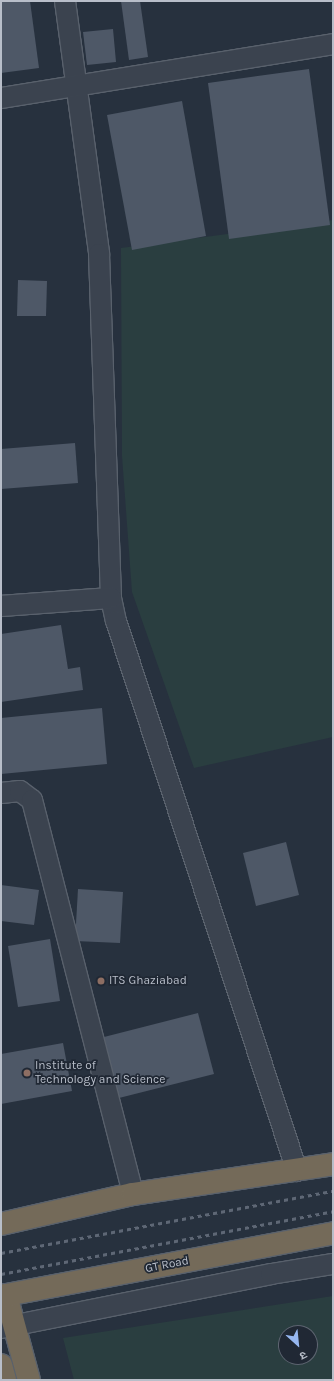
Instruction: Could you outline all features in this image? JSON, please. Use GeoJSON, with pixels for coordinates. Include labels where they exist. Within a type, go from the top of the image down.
{"type":"FeatureCollection","features":[{"type":"Feature","properties":{"kind":"highway"},"geometry":{"type":"LineString","coordinates":[[1,1224],[134,1194],[297,1171],[333,1164]]}},
{"type":"Feature","properties":{"kind":"highway","name":"GT Road"},"geometry":{"type":"LineString","coordinates":[[3,1295],[333,1233]]}},
{"type":"Feature","properties":{"kind":"highway"},"geometry":{"type":"LineString","coordinates":[[3,1295],[8,1327],[29,1380]]}},
{"type":"Feature","properties":{"kind":"highway"},"geometry":{"type":"LineString","coordinates":[[1,1366],[5,1380]]}},
{"type":"Feature","properties":{"kind":"street"},"geometry":{"type":"LineString","coordinates":[[65,1],[78,86],[99,254],[111,598],[116,621],[297,1171]]}},
{"type":"Feature","properties":{"kind":"street"},"geometry":{"type":"LineString","coordinates":[[1,98],[333,44]]}},
{"type":"Feature","properties":{"kind":"street"},"geometry":{"type":"LineString","coordinates":[[1,606],[111,598]]}},
{"type":"Feature","properties":{"kind":"street"},"geometry":{"type":"LineString","coordinates":[[1,793],[20,791],[32,800],[134,1194]]}},
{"type":"Feature","properties":{"kind":"street"},"geometry":{"type":"LineString","coordinates":[[8,1327],[271,1274],[333,1264]]}},
{"type":"Feature","properties":{"kind":"green space"},"geometry":{"type":"Polygon","coordinates":[[[333,220],[333,737],[194,768],[132,592],[122,456],[121,248],[333,220]]]}},
{"type":"Feature","properties":{"kind":"green space"},"geometry":{"type":"Polygon","coordinates":[[[333,1296],[333,1380],[74,1380],[63,1338],[333,1296]]]}},
{"type":"Feature","properties":{"kind":"building"},"geometry":{"type":"Polygon","coordinates":[[[1,1],[30,1],[39,68],[1,73],[1,1]]]}},
{"type":"Feature","properties":{"kind":"building"},"geometry":{"type":"Polygon","coordinates":[[[121,1],[140,1],[148,57],[129,60],[121,1]]]}},
{"type":"Feature","properties":{"kind":"building"},"geometry":{"type":"Polygon","coordinates":[[[113,29],[116,62],[87,65],[83,32],[113,29]]]}},
{"type":"Feature","properties":{"kind":"building"},"geometry":{"type":"Polygon","coordinates":[[[309,69],[330,225],[229,239],[208,83],[309,69]]]}},
{"type":"Feature","properties":{"kind":"building"},"geometry":{"type":"Polygon","coordinates":[[[182,101],[206,236],[132,250],[107,115],[182,101]]]}},
{"type":"Feature","properties":{"kind":"building"},"geometry":{"type":"Polygon","coordinates":[[[18,280],[47,281],[46,316],[17,316],[18,280]]]}},
{"type":"Feature","properties":{"kind":"building"},"geometry":{"type":"Polygon","coordinates":[[[75,443],[78,483],[1,489],[1,449],[75,443]]]}},
{"type":"Feature","properties":{"kind":"building"},"geometry":{"type":"Polygon","coordinates":[[[61,625],[68,669],[80,667],[83,690],[1,702],[1,634],[61,625]]]}},
{"type":"Feature","properties":{"kind":"building"},"geometry":{"type":"Polygon","coordinates":[[[102,708],[107,764],[1,774],[1,718],[102,708]]]}},
{"type":"Feature","properties":{"kind":"building"},"geometry":{"type":"Polygon","coordinates":[[[286,842],[299,895],[256,906],[243,853],[286,842]]]}},
{"type":"Feature","properties":{"kind":"building"},"geometry":{"type":"Polygon","coordinates":[[[1,885],[39,890],[34,925],[1,921],[1,885]]]}},
{"type":"Feature","properties":{"kind":"building"},"geometry":{"type":"Polygon","coordinates":[[[78,889],[123,892],[120,943],[75,941],[78,889]]]}},
{"type":"Feature","properties":{"kind":"building"},"geometry":{"type":"Polygon","coordinates":[[[50,939],[60,1001],[18,1007],[8,946],[50,939]]]}},
{"type":"Feature","properties":{"kind":"building"},"geometry":{"type":"Polygon","coordinates":[[[198,1013],[214,1074],[119,1098],[104,1037],[198,1013]]]}},
{"type":"Feature","properties":{"kind":"building"},"geometry":{"type":"Polygon","coordinates":[[[63,1043],[72,1091],[1,1104],[1,1054],[63,1043]]]}},
{"type":"Feature","properties":{"kind":"railway"},"geometry":{"type":"LineString","coordinates":[[1,1253],[333,1191]]}},
{"type":"Feature","properties":{"kind":"railway"},"geometry":{"type":"LineString","coordinates":[[1,1274],[333,1211]]}},
{"type":"Feature","properties":{"kind":"place","name":"ITS Ghaziabad"},"geometry":{"type":"Point","coordinates":[101,981]}},
{"type":"Feature","properties":{"kind":"place","name":"Institute of Technology and Science"},"geometry":{"type":"Point","coordinates":[27,1073]}}]}
